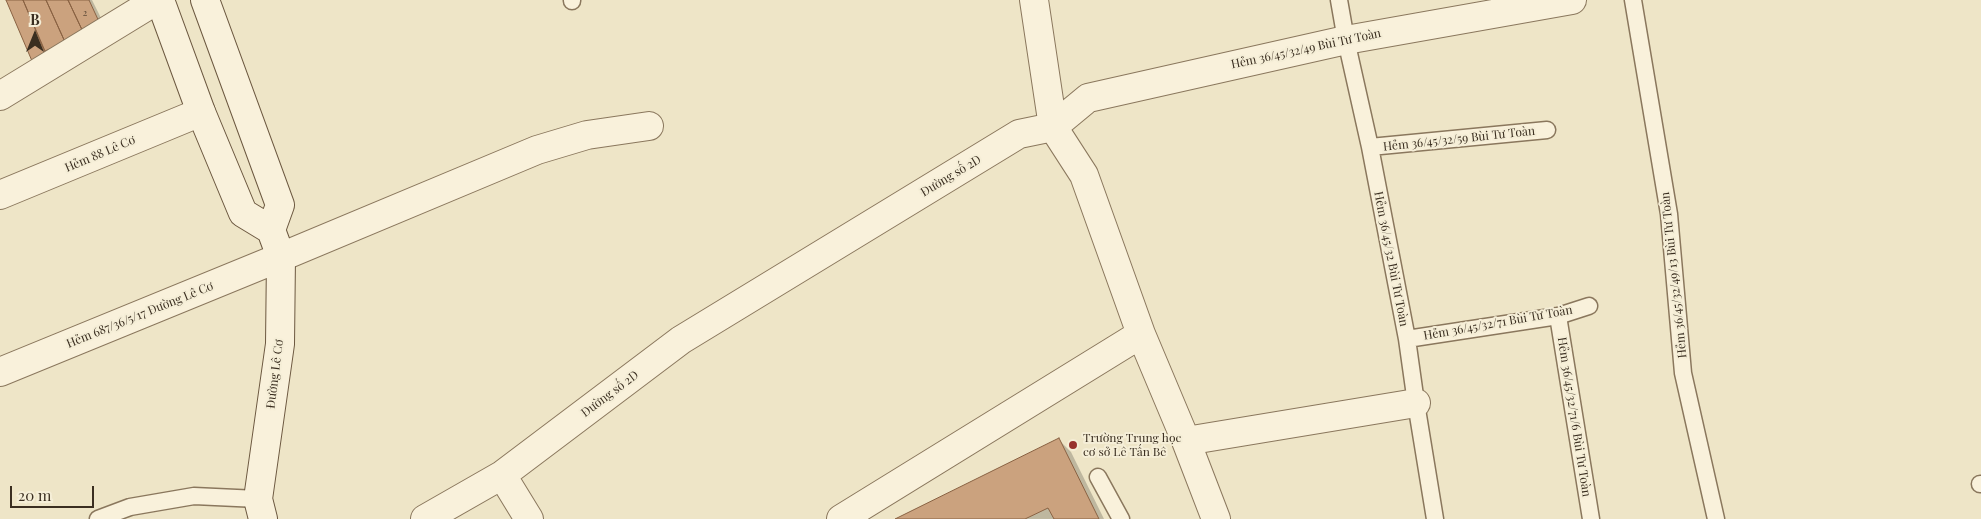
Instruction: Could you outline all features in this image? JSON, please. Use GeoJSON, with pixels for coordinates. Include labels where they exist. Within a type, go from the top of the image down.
{"type":"FeatureCollection","features":[{"type":"Feature","properties":{"kind":"street"},"geometry":{"type":"LineString","coordinates":[[0,96],[158,0],[201,112],[243,213],[271,230],[280,205],[205,0]]}},
{"type":"Feature","properties":{"kind":"street"},"geometry":{"type":"LineString","coordinates":[[1034,0],[1053,127],[1084,175],[1141,334],[1186,441],[1216,519]]}},
{"type":"Feature","properties":{"kind":"street","name":"Hẻm 36/45/32/49 Bùi Tư Toàn"},"geometry":{"type":"LineString","coordinates":[[1053,127],[1088,98],[1346,40],[1572,0]]}},
{"type":"Feature","properties":{"kind":"street","name":"Hẻm 88 Lê Cơ"},"geometry":{"type":"LineString","coordinates":[[0,196],[201,112]]}},
{"type":"Feature","properties":{"kind":"street","name":"Hẻm 687/36/5/17 Đường Lê Cơ"},"geometry":{"type":"LineString","coordinates":[[0,372],[537,150],[587,135],[649,126]]}},
{"type":"Feature","properties":{"kind":"street","name":"Đường số 2D"},"geometry":{"type":"LineString","coordinates":[[425,519],[502,474],[681,340],[1019,134],[1053,127]]}},
{"type":"Feature","properties":{"kind":"street","name":"Đường Lê Cơ"},"geometry":{"type":"LineString","coordinates":[[261,509],[280,344],[281,257],[271,230]]}},
{"type":"Feature","properties":{"kind":"street"},"geometry":{"type":"LineString","coordinates":[[841,519],[1141,334]]}},
{"type":"Feature","properties":{"kind":"street"},"geometry":{"type":"LineString","coordinates":[[1186,441],[1416,403]]}},
{"type":"Feature","properties":{"kind":"street"},"geometry":{"type":"LineString","coordinates":[[502,474],[530,519]]}},
{"type":"Feature","properties":{"kind":"lane","name":"Hẻm 36/45/32 Bùi Tư Toàn"},"geometry":{"type":"LineString","coordinates":[[1339,0],[1407,339],[1435,519]]}},
{"type":"Feature","properties":{"kind":"lane","name":"Hẻm 36/45/32/49/13 Bùi Tư Toàn"},"geometry":{"type":"LineString","coordinates":[[1633,0],[1669,214],[1684,373],[1716,519]]}},
{"type":"Feature","properties":{"kind":"lane","name":"Hẻm 36/45/32/59 Bùi Tư Toàn"},"geometry":{"type":"LineString","coordinates":[[1370,147],[1547,130]]}},
{"type":"Feature","properties":{"kind":"lane","name":"Hẻm 36/45/32/71 Bùi Tư Toàn"},"geometry":{"type":"LineString","coordinates":[[1407,339],[1558,316],[1589,306]]}},
{"type":"Feature","properties":{"kind":"lane","name":"Hẻm 36/45/32/71/6 Bùi Tư Toàn"},"geometry":{"type":"LineString","coordinates":[[1558,316],[1591,519]]}},
{"type":"Feature","properties":{"kind":"lane"},"geometry":{"type":"LineString","coordinates":[[1098,477],[1121,519]]}},
{"type":"Feature","properties":{"kind":"lane"},"geometry":{"type":"LineString","coordinates":[[98,519],[130,507],[194,496],[261,509]]}},
{"type":"Feature","properties":{"kind":"building"},"geometry":{"type":"Polygon","coordinates":[[[6,0],[23,0],[46,55],[32,61],[6,0]]]}},
{"type":"Feature","properties":{"kind":"building"},"geometry":{"type":"Polygon","coordinates":[[[23,0],[46,0],[65,42],[45,51],[23,0]]]}},
{"type":"Feature","properties":{"kind":"building"},"geometry":{"type":"Polygon","coordinates":[[[46,0],[68,0],[84,34],[65,42],[46,0]]]}},
{"type":"Feature","properties":{"kind":"building"},"geometry":{"type":"Polygon","coordinates":[[[68,0],[89,0],[101,26],[84,34],[68,0]]]}},
{"type":"Feature","properties":{"kind":"building"},"geometry":{"type":"Polygon","coordinates":[[[1059,438],[1099,519],[1054,519],[1048,508],[1025,519],[895,519],[1059,438]]]}},
{"type":"Feature","properties":{"kind":"place","name":"Trường Trung học cơ sở Lê Tấn Bê"},"geometry":{"type":"Point","coordinates":[1073,445]}}]}
